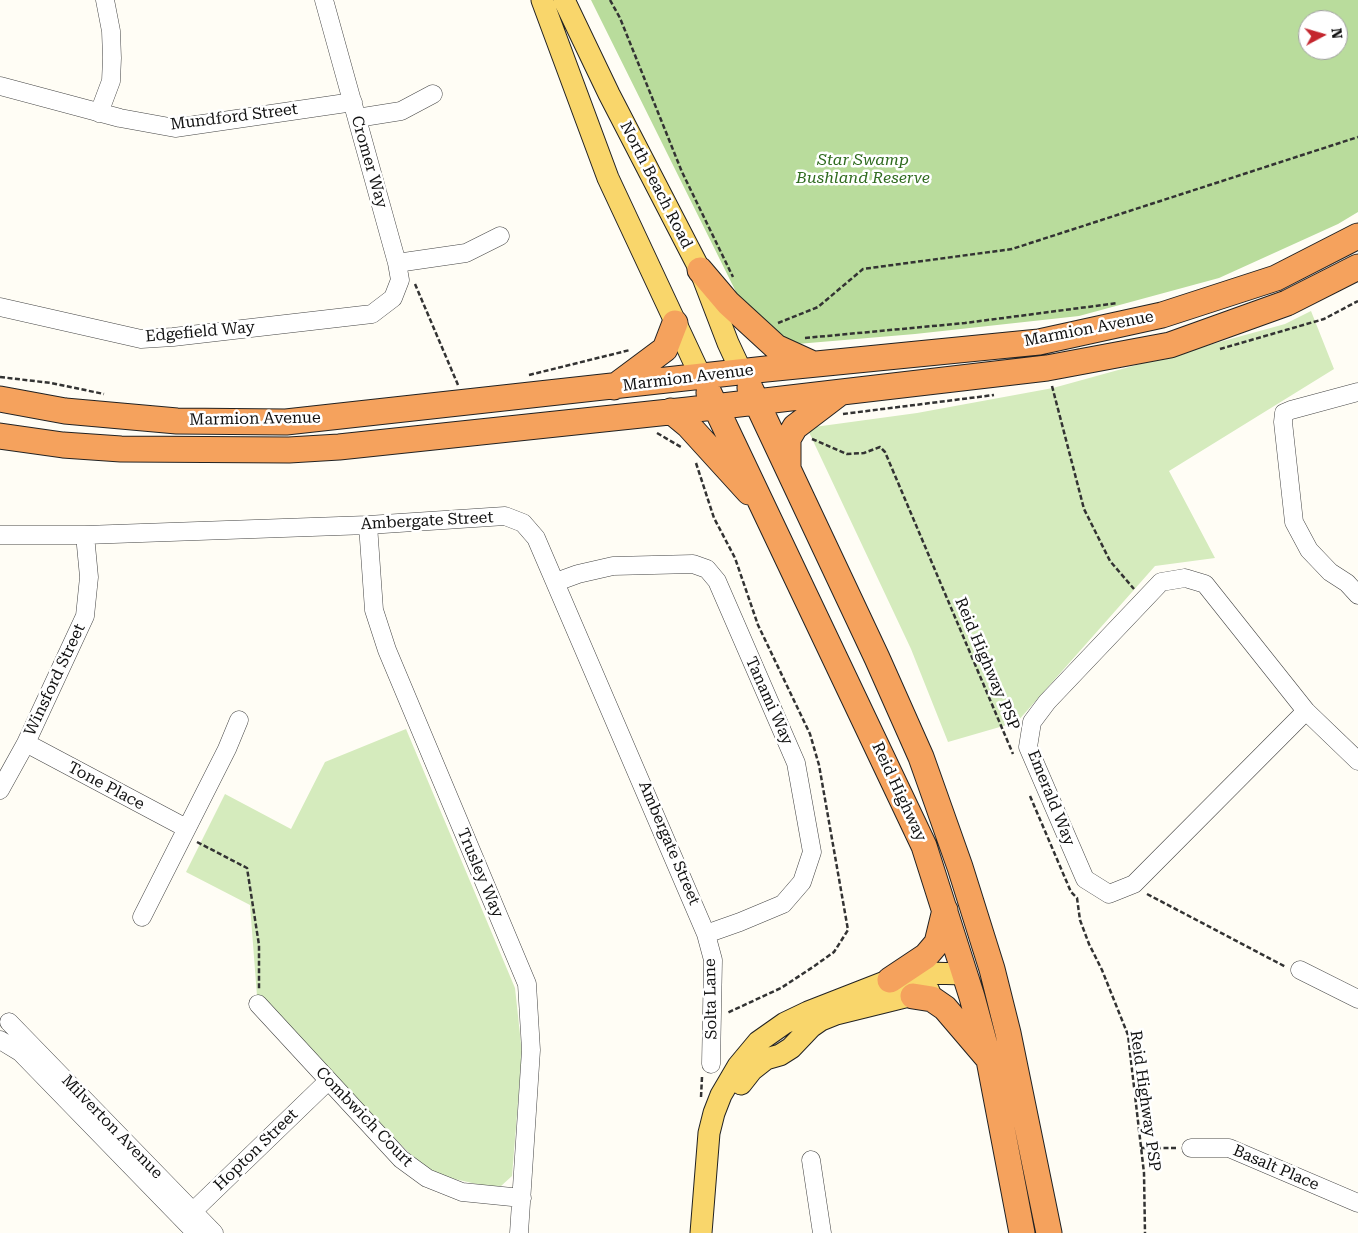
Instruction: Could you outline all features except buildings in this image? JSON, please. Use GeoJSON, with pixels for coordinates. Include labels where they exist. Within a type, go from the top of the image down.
{"type":"FeatureCollection","features":[{"type":"Feature","properties":{"kind":"highway","name":"Marmion Avenue"},"geometry":{"type":"LineString","coordinates":[[0,399],[65,411],[177,421],[286,422],[816,364],[1039,342],[1162,315],[1276,278],[1358,236]]}},
{"type":"Feature","properties":{"kind":"highway","name":"Marmion Avenue"},"geometry":{"type":"LineString","coordinates":[[0,436],[63,446],[121,449],[288,450],[381,443],[671,412],[1048,368],[1170,344],[1287,303],[1358,267]]}},
{"type":"Feature","properties":{"kind":"highway"},"geometry":{"type":"LineString","coordinates":[[700,270],[728,303],[776,347],[797,358],[816,364]]}},
{"type":"Feature","properties":{"kind":"highway"},"geometry":{"type":"LineString","coordinates":[[614,387],[664,349],[671,338],[674,323]]}},
{"type":"Feature","properties":{"kind":"highway","name":"Reid Highway"},"geometry":{"type":"LineString","coordinates":[[742,372],[874,650],[917,748],[960,866],[992,969],[1008,1033],[1049,1233]]}},
{"type":"Feature","properties":{"kind":"highway","name":"Reid Highway"},"geometry":{"type":"LineString","coordinates":[[702,377],[924,846],[945,908],[989,1060],[1022,1233]]}},
{"type":"Feature","properties":{"kind":"highway"},"geometry":{"type":"LineString","coordinates":[[788,468],[788,439],[795,427],[841,392]]}},
{"type":"Feature","properties":{"kind":"highway"},"geometry":{"type":"LineString","coordinates":[[671,412],[688,425],[768,513]]}},
{"type":"Feature","properties":{"kind":"highway"},"geometry":{"type":"LineString","coordinates":[[960,866],[961,902],[968,947],[965,974],[1008,1033]]}},
{"type":"Feature","properties":{"kind":"highway"},"geometry":{"type":"LineString","coordinates":[[890,980],[926,956],[938,943],[945,908]]}},
{"type":"Feature","properties":{"kind":"highway"},"geometry":{"type":"LineString","coordinates":[[913,996],[932,999],[945,1008],[989,1060]]}},
{"type":"Feature","properties":{"kind":"main road"},"geometry":{"type":"LineString","coordinates":[[542,0],[608,178],[674,323],[702,377]]}},
{"type":"Feature","properties":{"kind":"main road","name":"North Beach Road"},"geometry":{"type":"LineString","coordinates":[[564,0],[609,94],[700,270],[730,348],[742,372]]}},
{"type":"Feature","properties":{"kind":"main road"},"geometry":{"type":"LineString","coordinates":[[701,1233],[709,1133],[721,1095],[738,1066],[758,1042],[785,1023],[890,980],[928,973],[965,974]]}},
{"type":"Feature","properties":{"kind":"main road"},"geometry":{"type":"LineString","coordinates":[[713,1233],[722,1133],[735,1094],[744,1079],[766,1059],[780,1055],[791,1048],[811,1027],[821,1020],[853,1010],[913,996],[944,986],[965,974]]}},
{"type":"Feature","properties":{"kind":"street"},"geometry":{"type":"LineString","coordinates":[[99,112],[111,81],[111,31],[105,0]]}},
{"type":"Feature","properties":{"kind":"street","name":"Cromer Way"},"geometry":{"type":"LineString","coordinates":[[324,0],[397,263],[400,280],[393,298],[372,314]]}},
{"type":"Feature","properties":{"kind":"street","name":"Mundford Street"},"geometry":{"type":"LineString","coordinates":[[0,86],[99,112],[175,128],[355,110],[401,111],[433,94]]}},
{"type":"Feature","properties":{"kind":"street"},"geometry":{"type":"LineString","coordinates":[[397,263],[466,253],[500,236]]}},
{"type":"Feature","properties":{"kind":"street","name":"Edgefield Way"},"geometry":{"type":"LineString","coordinates":[[0,307],[141,339],[183,336],[372,314]]}},
{"type":"Feature","properties":{"kind":"street"},"geometry":{"type":"LineString","coordinates":[[1358,392],[1292,410],[1284,414],[1283,422],[1294,522],[1309,550],[1330,572],[1347,583],[1358,595]]}},
{"type":"Feature","properties":{"kind":"street","name":"Ambergate Street"},"geometry":{"type":"LineString","coordinates":[[0,535],[85,535],[368,525],[505,516],[523,523],[536,538],[556,582],[706,934]]}},
{"type":"Feature","properties":{"kind":"street","name":"Trusley Way"},"geometry":{"type":"LineString","coordinates":[[368,525],[374,610],[387,650],[527,984],[531,1050],[519,1233]]}},
{"type":"Feature","properties":{"kind":"street","name":"Winsford Street"},"geometry":{"type":"LineString","coordinates":[[0,790],[26,743],[85,616],[90,577],[85,535]]}},
{"type":"Feature","properties":{"kind":"street","name":"Tanami Way"},"geometry":{"type":"LineString","coordinates":[[556,582],[578,574],[613,566],[693,564],[706,569],[717,581],[796,762],[812,852],[802,882],[782,904],[706,934]]}},
{"type":"Feature","properties":{"kind":"street","name":"Emerald Way"},"geometry":{"type":"LineString","coordinates":[[1306,711],[1134,884],[1109,894],[1085,880],[1028,747],[1032,722],[1047,702],[1161,582],[1185,578],[1204,584],[1306,711],[1358,761]]}},
{"type":"Feature","properties":{"kind":"street"},"geometry":{"type":"LineString","coordinates":[[142,917],[227,749],[239,720]]}},
{"type":"Feature","properties":{"kind":"street","name":"Tone Place"},"geometry":{"type":"LineString","coordinates":[[26,743],[185,831]]}},
{"type":"Feature","properties":{"kind":"street","name":"Solta Lane"},"geometry":{"type":"LineString","coordinates":[[706,934],[713,960],[711,1064]]}},
{"type":"Feature","properties":{"kind":"street"},"geometry":{"type":"LineString","coordinates":[[1300,970],[1358,999]]}},
{"type":"Feature","properties":{"kind":"street","name":"Combwich Court"},"geometry":{"type":"LineString","coordinates":[[258,1004],[401,1159],[427,1178],[462,1192],[522,1198]]}},
{"type":"Feature","properties":{"kind":"street"},"geometry":{"type":"LineString","coordinates":[[0,1040],[8,1033],[5,1016]]}},
{"type":"Feature","properties":{"kind":"street","name":"Milverton Avenue"},"geometry":{"type":"LineString","coordinates":[[5,1016],[188,1215],[196,1233]]}},
{"type":"Feature","properties":{"kind":"street","name":"Milverton Avenue"},"geometry":{"type":"LineString","coordinates":[[0,1040],[20,1052],[188,1215],[214,1233]]}},
{"type":"Feature","properties":{"kind":"street","name":"Hopton Street"},"geometry":{"type":"LineString","coordinates":[[188,1215],[328,1081]]}},
{"type":"Feature","properties":{"kind":"street","name":"Basalt Place"},"geometry":{"type":"LineString","coordinates":[[1191,1148],[1229,1148],[1358,1203]]}},
{"type":"Feature","properties":{"kind":"street"},"geometry":{"type":"LineString","coordinates":[[811,1160],[822,1233]]}},
{"type":"Feature","properties":{"kind":"path"},"geometry":{"type":"LineString","coordinates":[[610,0],[620,18],[682,172],[737,286]]}},
{"type":"Feature","properties":{"kind":"path"},"geometry":{"type":"LineString","coordinates":[[770,326],[818,307],[863,269],[1012,249],[1358,137]]}},
{"type":"Feature","properties":{"kind":"path"},"geometry":{"type":"LineString","coordinates":[[410,281],[414,281],[460,389]]}},
{"type":"Feature","properties":{"kind":"path"},"geometry":{"type":"LineString","coordinates":[[798,339],[965,323],[1122,303]]}},
{"type":"Feature","properties":{"kind":"path"},"geometry":{"type":"LineString","coordinates":[[526,376],[640,348]]}},
{"type":"Feature","properties":{"kind":"path"},"geometry":{"type":"LineString","coordinates":[[0,377],[51,383],[108,394]]}},
{"type":"Feature","properties":{"kind":"path"},"geometry":{"type":"LineString","coordinates":[[1051,383],[1084,509],[1110,561],[1144,602]]}},
{"type":"Feature","properties":{"kind":"path"},"geometry":{"type":"LineString","coordinates":[[838,416],[998,394]]}},
{"type":"Feature","properties":{"kind":"path","name":"Reid Highway PSP"},"geometry":{"type":"LineString","coordinates":[[795,427],[806,436],[847,454],[864,453],[880,447],[885,452],[1013,754]]}},
{"type":"Feature","properties":{"kind":"path","name":"Reid Highway PSP"},"geometry":{"type":"LineString","coordinates":[[1028,791],[1071,892],[1077,898],[1080,920],[1128,1035],[1141,1148],[1145,1233]]}},
{"type":"Feature","properties":{"kind":"path"},"geometry":{"type":"LineString","coordinates":[[185,831],[247,868],[259,945],[258,1004]]}},
{"type":"Feature","properties":{"kind":"path"},"geometry":{"type":"LineString","coordinates":[[1134,884],[1146,894],[1283,966],[1300,970]]}},
{"type":"Feature","properties":{"kind":"path"},"geometry":{"type":"LineString","coordinates":[[1141,1148],[1191,1148]]}},
{"type":"Feature","properties":{"kind":"green space","name":"Star Swamp Bushland Reserve"},"geometry":{"type":"Polygon","coordinates":[[[591,0],[1358,0],[1358,212],[1338,224],[1219,278],[1079,316],[915,334],[797,344],[771,332],[741,302],[591,0]]]}},
{"type":"Feature","properties":{"kind":"green space"},"geometry":{"type":"Polygon","coordinates":[[[1311,311],[1334,369],[1169,471],[1215,558],[1155,566],[1017,722],[948,742],[911,649],[807,428],[917,413],[1053,388],[1285,324],[1311,311]]]}},
{"type":"Feature","properties":{"kind":"green space"},"geometry":{"type":"Polygon","coordinates":[[[406,729],[515,988],[522,1053],[512,1176],[501,1186],[490,1187],[450,1178],[431,1171],[413,1157],[257,996],[250,905],[186,872],[225,794],[291,829],[325,762],[406,729]]]}}]}
